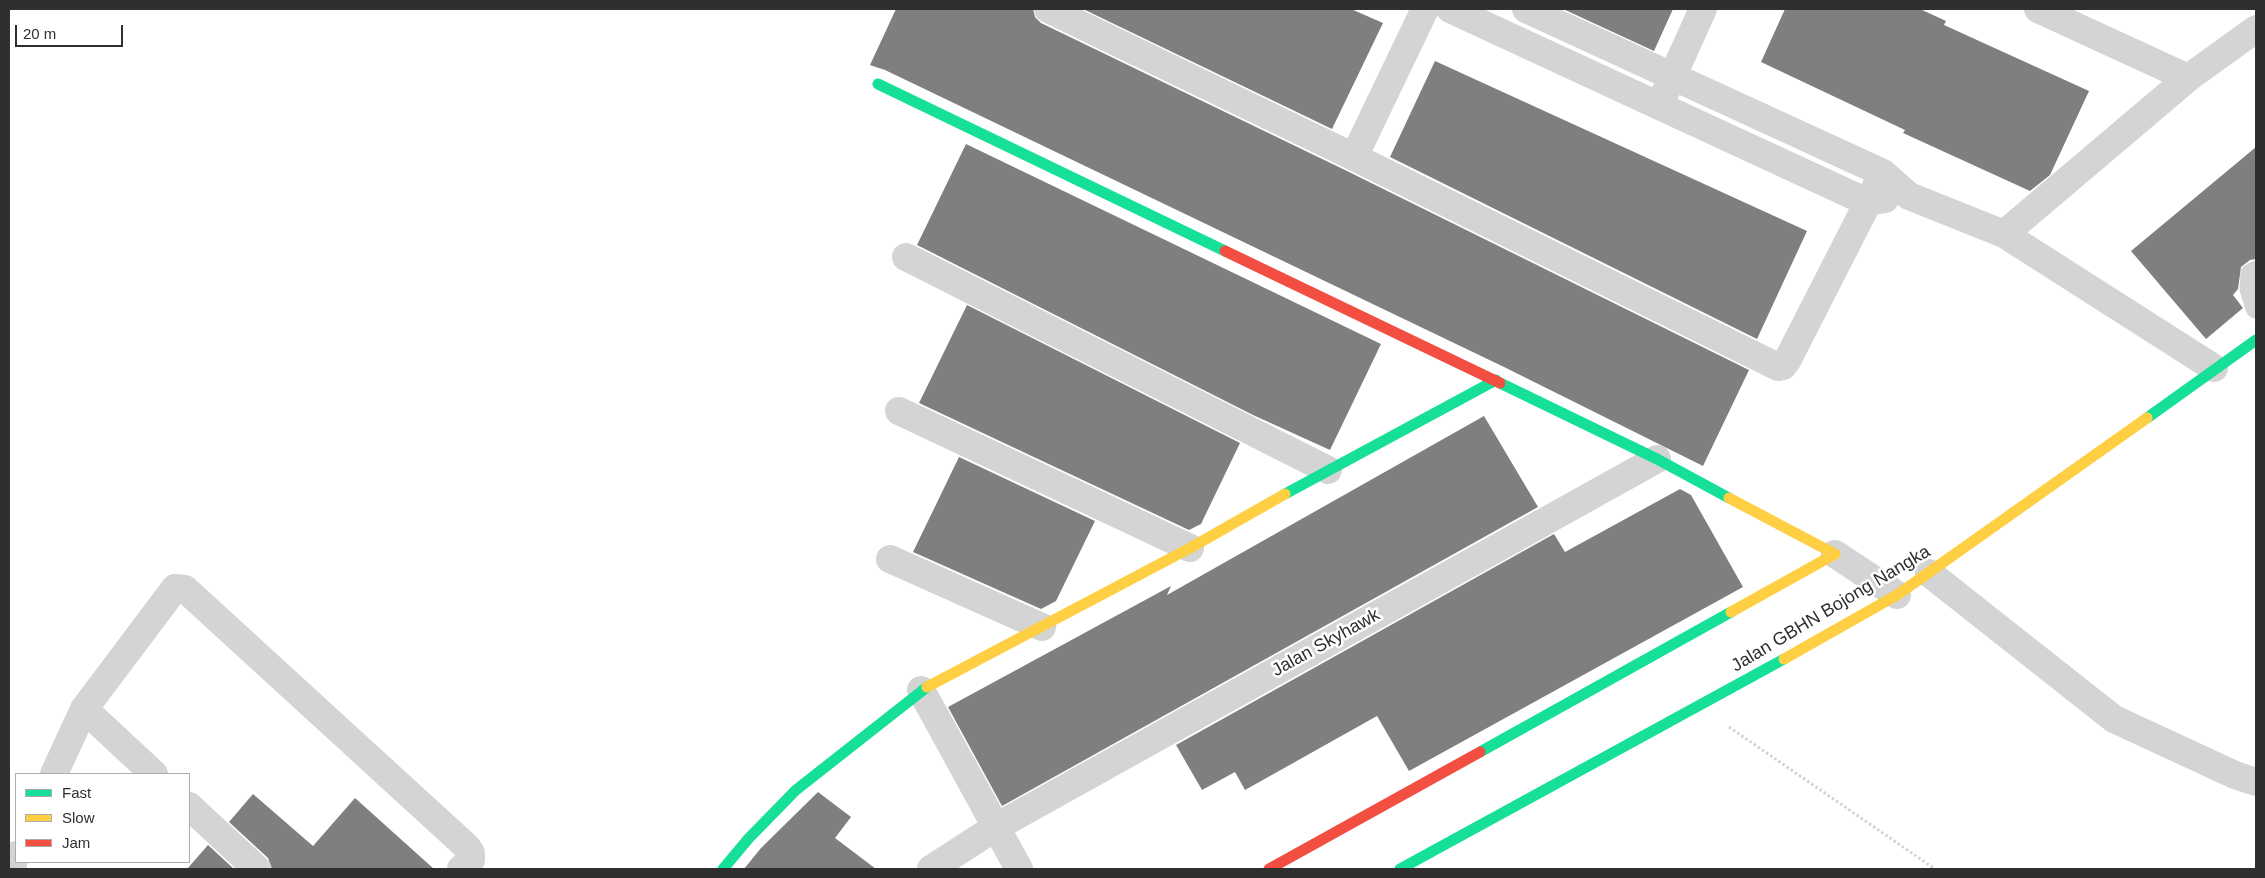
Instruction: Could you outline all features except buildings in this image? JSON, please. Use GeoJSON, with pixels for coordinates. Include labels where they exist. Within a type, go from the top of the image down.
{"type":"FeatureCollection","features":[{"type":"Feature","properties":{"kind":"street"},"geometry":{"type":"LineString","coordinates":[[1048,9],[1354,156],[1778,367],[1783,366],[1787,362],[1883,173]]}},
{"type":"Feature","properties":{"kind":"street"},"geometry":{"type":"LineString","coordinates":[[1354,156],[1426,9]]}},
{"type":"Feature","properties":{"kind":"street"},"geometry":{"type":"LineString","coordinates":[[1450,9],[1499,19],[1659,105],[1867,202],[1909,196]]}},
{"type":"Feature","properties":{"kind":"street"},"geometry":{"type":"LineString","coordinates":[[1526,9],[1883,173],[1909,196],[2004,234],[2214,368]]}},
{"type":"Feature","properties":{"kind":"street"},"geometry":{"type":"LineString","coordinates":[[1659,105],[1703,9]]}},
{"type":"Feature","properties":{"kind":"street"},"geometry":{"type":"LineString","coordinates":[[2038,9],[2188,78]]}},
{"type":"Feature","properties":{"kind":"street"},"geometry":{"type":"LineString","coordinates":[[2004,234],[2188,78],[2256,29]]}},
{"type":"Feature","properties":{"kind":"street"},"geometry":{"type":"LineString","coordinates":[[878,84],[1657,459],[1835,554],[1897,595]]}},
{"type":"Feature","properties":{"kind":"street"},"geometry":{"type":"LineString","coordinates":[[906,257],[1328,470]]}},
{"type":"Feature","properties":{"kind":"street","name":"Jalan GBHN Bojong Nangka"},"geometry":{"type":"LineString","coordinates":[[1400,869],[1699,707],[1897,595],[2256,340]]}},
{"type":"Feature","properties":{"kind":"street"},"geometry":{"type":"LineString","coordinates":[[723,869],[749,838],[796,790],[921,690],[1190,548],[1328,470],[1496,380]]}},
{"type":"Feature","properties":{"kind":"street"},"geometry":{"type":"LineString","coordinates":[[899,411],[1190,548]]}},
{"type":"Feature","properties":{"kind":"street","name":"Jalan Skyhawk"},"geometry":{"type":"LineString","coordinates":[[931,869],[996,827],[1657,459]]}},
{"type":"Feature","properties":{"kind":"street"},"geometry":{"type":"LineString","coordinates":[[1269,869],[1835,554]]}},
{"type":"Feature","properties":{"kind":"street"},"geometry":{"type":"LineString","coordinates":[[890,559],[1042,627]]}},
{"type":"Feature","properties":{"kind":"street"},"geometry":{"type":"LineString","coordinates":[[1929,573],[2114,719],[2235,775],[2256,782]]}},
{"type":"Feature","properties":{"kind":"street"},"geometry":{"type":"LineString","coordinates":[[54,773],[84,709],[175,588],[184,588],[467,847],[472,853],[471,860],[461,869]]}},
{"type":"Feature","properties":{"kind":"street"},"geometry":{"type":"LineString","coordinates":[[921,690],[1019,869]]}},
{"type":"Feature","properties":{"kind":"street"},"geometry":{"type":"LineString","coordinates":[[84,709],[153,773]]}},
{"type":"Feature","properties":{"kind":"street"},"geometry":{"type":"LineString","coordinates":[[190,807],[257,869]]}},
{"type":"Feature","properties":{"kind":"lane"},"geometry":{"type":"LineString","coordinates":[[2256,271],[2252,274],[2250,289],[2256,308]]}},
{"type":"Feature","properties":{"kind":"path"},"geometry":{"type":"LineString","coordinates":[[1699,707],[1934,869]]}},
{"type":"Feature","properties":{"kind":"traffic: fast"},"geometry":{"type":"LineString","coordinates":[[878,84],[1225,251]]}},
{"type":"Feature","properties":{"kind":"traffic: fast"},"geometry":{"type":"LineString","coordinates":[[2147,418],[2256,340]]}},
{"type":"Feature","properties":{"kind":"traffic: fast"},"geometry":{"type":"LineString","coordinates":[[1285,494],[1496,380]]}},
{"type":"Feature","properties":{"kind":"traffic: fast"},"geometry":{"type":"LineString","coordinates":[[1500,383],[1657,459],[1729,498]]}},
{"type":"Feature","properties":{"kind":"traffic: fast"},"geometry":{"type":"LineString","coordinates":[[1480,752],[1731,612]]}},
{"type":"Feature","properties":{"kind":"traffic: fast"},"geometry":{"type":"LineString","coordinates":[[1400,869],[1784,659]]}},
{"type":"Feature","properties":{"kind":"traffic: fast"},"geometry":{"type":"LineString","coordinates":[[723,869],[749,838],[796,790],[927,687]]}},
{"type":"Feature","properties":{"kind":"traffic: slow"},"geometry":{"type":"LineString","coordinates":[[1784,659],[1897,595],[2147,418]]}},
{"type":"Feature","properties":{"kind":"traffic: slow"},"geometry":{"type":"LineString","coordinates":[[927,687],[1190,548],[1285,494]]}},
{"type":"Feature","properties":{"kind":"traffic: slow"},"geometry":{"type":"LineString","coordinates":[[1729,498],[1835,554],[1731,612]]}},
{"type":"Feature","properties":{"kind":"traffic: jam"},"geometry":{"type":"LineString","coordinates":[[1225,251],[1500,383]]}},
{"type":"Feature","properties":{"kind":"traffic: jam"},"geometry":{"type":"LineString","coordinates":[[1269,869],[1480,752]]}}]}
